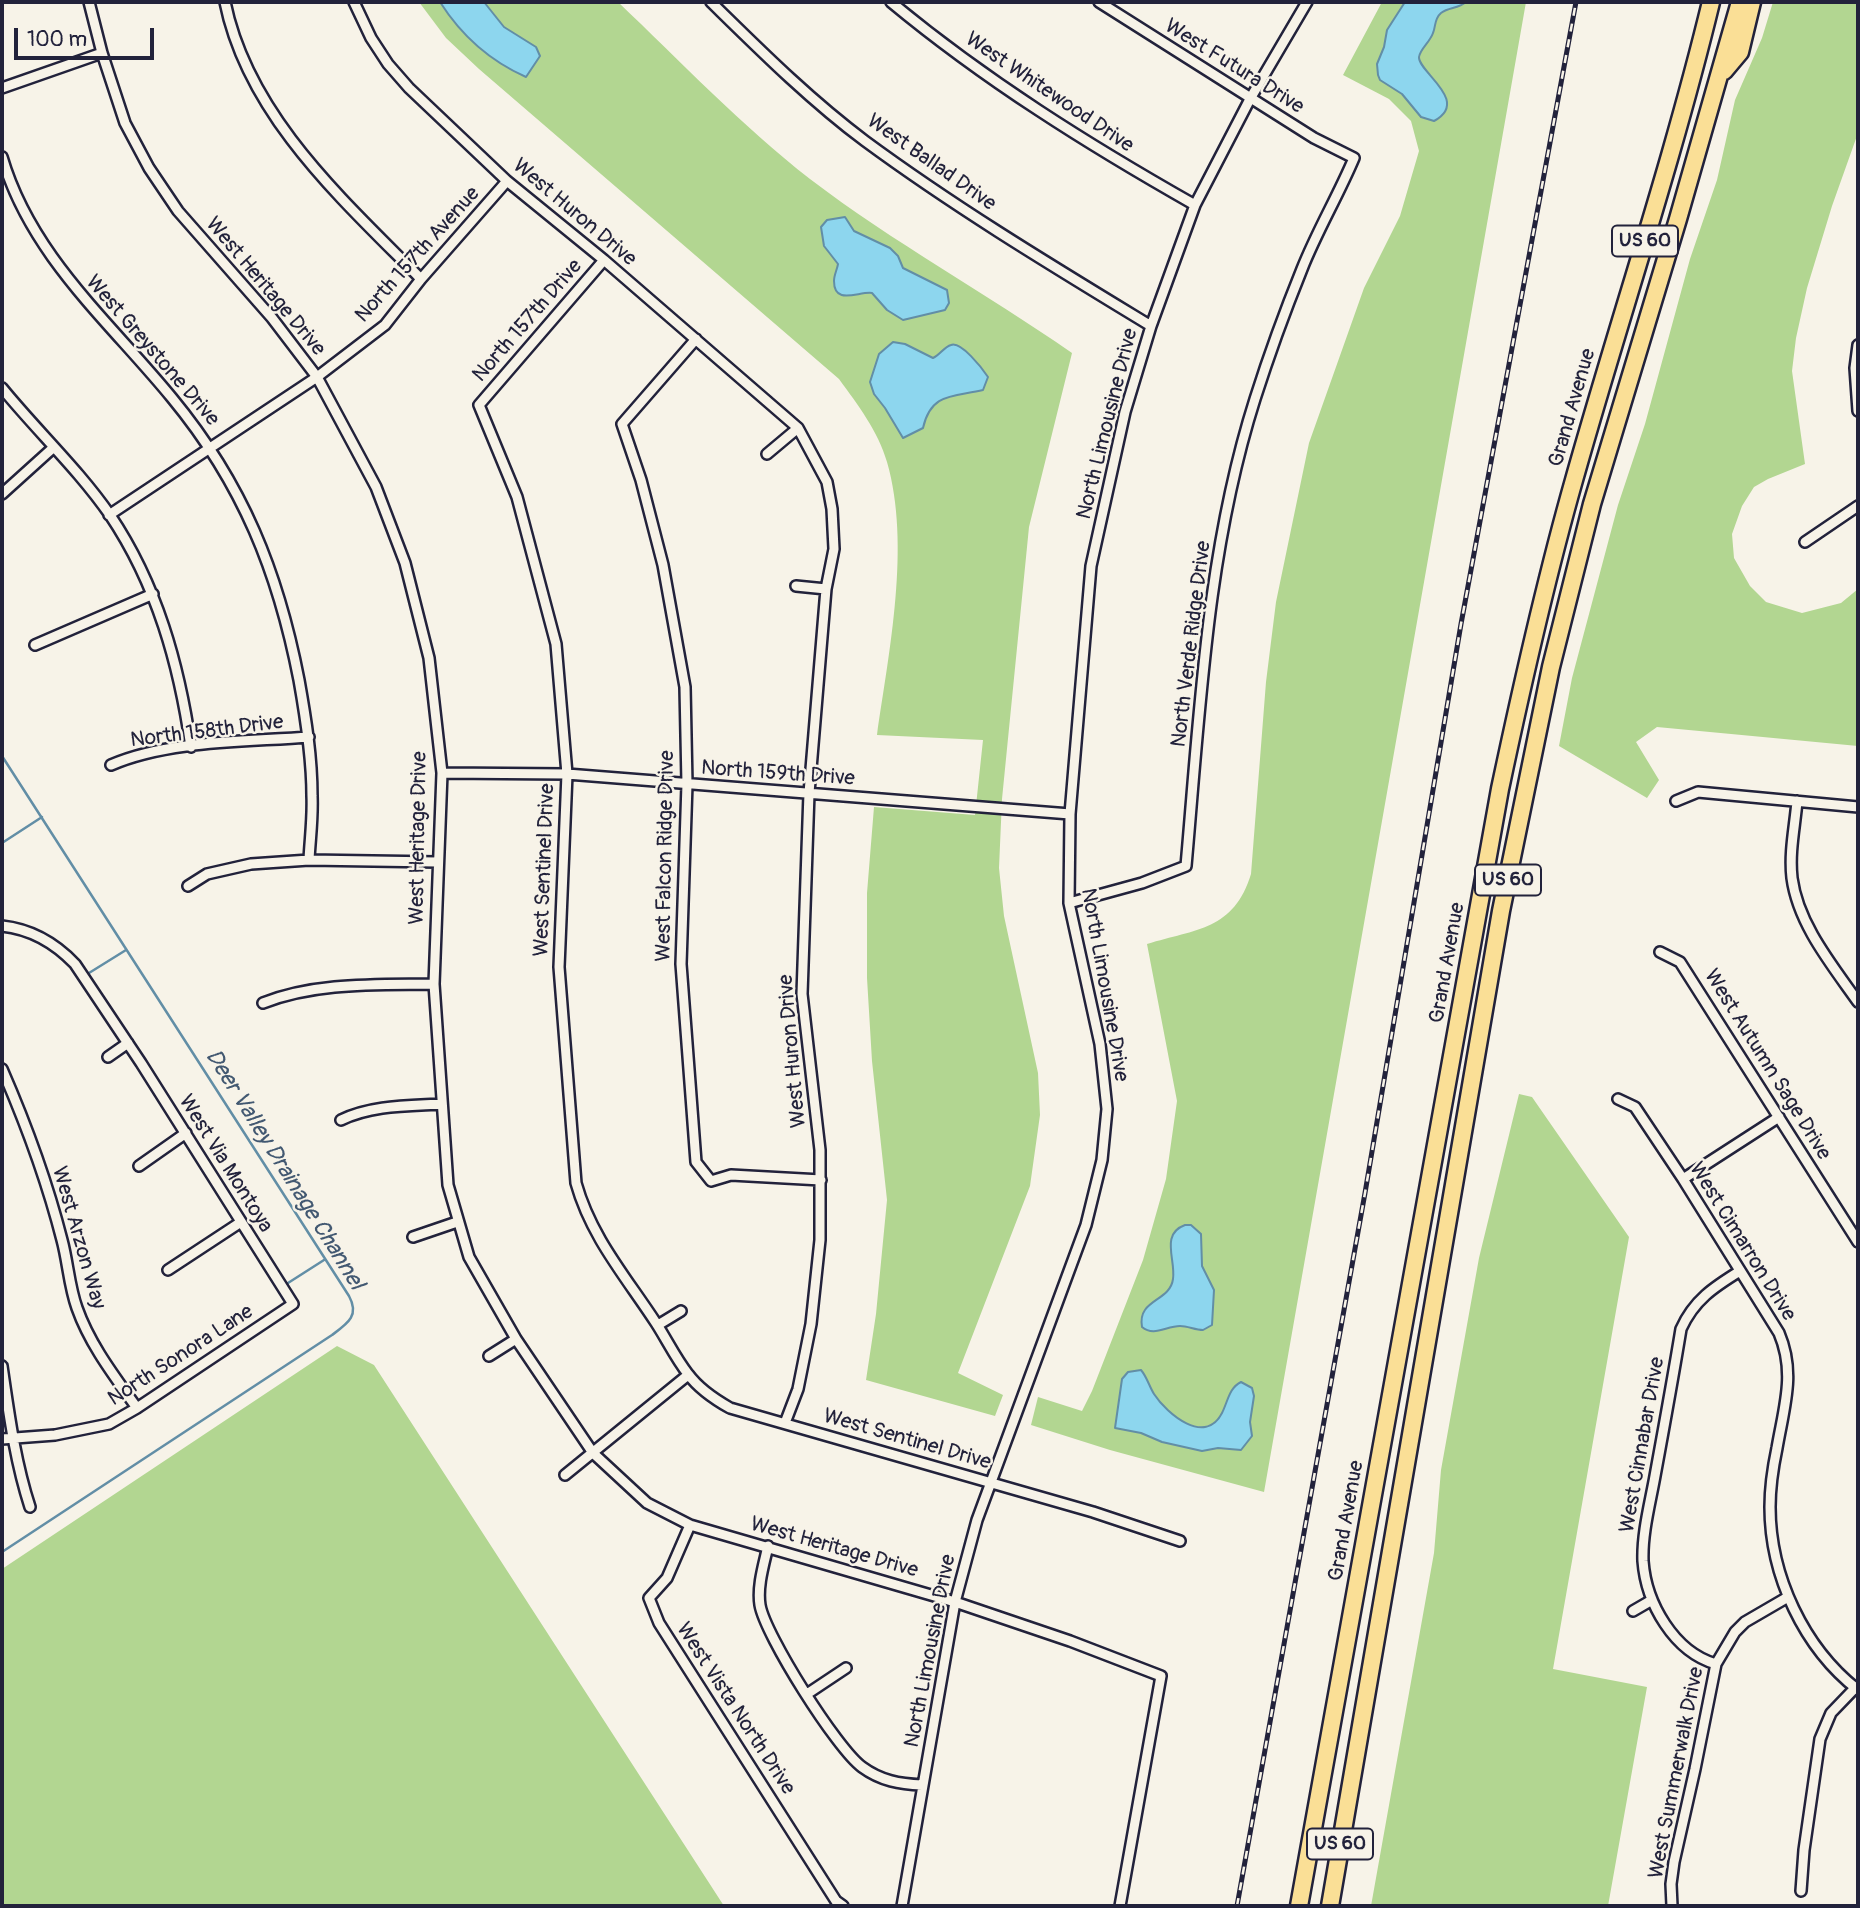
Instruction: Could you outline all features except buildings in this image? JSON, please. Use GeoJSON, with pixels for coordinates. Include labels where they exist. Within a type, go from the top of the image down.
{"type":"FeatureCollection","features":[{"type":"Feature","properties":{"kind":"highway","name":"Grand Avenue"},"geometry":{"type":"LineString","coordinates":[[1299,1906],[1500,789],[1530,649],[1570,492],[1686,102],[1711,2]]}},
{"type":"Feature","properties":{"kind":"highway","name":"Grand Avenue"},"geometry":{"type":"LineString","coordinates":[[1330,1906],[1499,924],[1528,777],[1592,504],[1740,2]]}},
{"type":"Feature","properties":{"kind":"highway"},"geometry":{"type":"LineString","coordinates":[[1720,76],[1740,52],[1752,2]]}},
{"type":"Feature","properties":{"kind":"street","name":"West Heritage Drive"},"geometry":{"type":"LineString","coordinates":[[89,2],[125,123],[149,168],[178,211],[272,318],[317,377],[376,487],[405,563],[429,658],[442,773],[434,984],[447,1185],[469,1257],[516,1339],[593,1452],[647,1503],[690,1525],[955,1602],[1070,1641],[1161,1676],[1120,1906]]}},
{"type":"Feature","properties":{"kind":"street"},"geometry":{"type":"LineString","coordinates":[[225,2],[246,63],[269,108],[309,163],[421,279]]}},
{"type":"Feature","properties":{"kind":"street","name":"West Huron Drive"},"geometry":{"type":"LineString","coordinates":[[354,2],[371,38],[394,72],[438,118],[507,181],[604,260],[798,428],[827,482],[832,509],[834,549],[826,589],[809,793],[802,994],[821,1180],[820,1240],[811,1324],[798,1389],[785,1423]]}},
{"type":"Feature","properties":{"kind":"street","name":"West Ballad Drive"},"geometry":{"type":"LineString","coordinates":[[711,2],[781,70],[864,140],[982,221],[1151,326]]}},
{"type":"Feature","properties":{"kind":"street","name":"West Whitewood Drive"},"geometry":{"type":"LineString","coordinates":[[891,2],[935,38],[1046,115],[1195,205]]}},
{"type":"Feature","properties":{"kind":"street","name":"West Futura Drive"},"geometry":{"type":"LineString","coordinates":[[1099,2],[1250,99],[1314,138],[1354,158]]}},
{"type":"Feature","properties":{"kind":"street","name":"North Limousine Drive"},"geometry":{"type":"LineString","coordinates":[[902,1906],[955,1602],[977,1520],[1086,1225],[1102,1160],[1107,1109],[1100,1044],[1069,903],[1070,814],[1091,566],[1125,412],[1151,326],[1195,205],[1250,99],[1307,2]]}},
{"type":"Feature","properties":{"kind":"street"},"geometry":{"type":"LineString","coordinates":[[2,88],[102,53]]}},
{"type":"Feature","properties":{"kind":"street","name":"West Greystone Drive"},"geometry":{"type":"LineString","coordinates":[[2,157],[6,172],[39,239],[54,260],[103,321],[172,397],[211,447],[237,493],[274,577],[288,625],[309,737],[312,797],[309,860]]}},
{"type":"Feature","properties":{"kind":"street","name":"North Verde Ridge Drive"},"geometry":{"type":"LineString","coordinates":[[1069,903],[1142,883],[1186,866],[1210,598],[1229,500],[1255,400],[1303,267],[1354,158]]}},
{"type":"Feature","properties":{"kind":"street","name":"North 157th Avenue"},"geometry":{"type":"LineString","coordinates":[[109,515],[317,377],[385,325],[421,279],[507,181]]}},
{"type":"Feature","properties":{"kind":"street","name":"North 157th Drive"},"geometry":{"type":"LineString","coordinates":[[479,405],[604,260]]}},
{"type":"Feature","properties":{"kind":"street","name":"West Falcon Ridge Drive"},"geometry":{"type":"LineString","coordinates":[[696,339],[622,424],[641,480],[663,565],[685,687],[687,784],[681,964],[696,1161],[710,1181],[731,1175],[821,1180]]}},
{"type":"Feature","properties":{"kind":"street"},"geometry":{"type":"LineString","coordinates":[[1858,345],[1855,368],[1858,411]]}},
{"type":"Feature","properties":{"kind":"street"},"geometry":{"type":"LineString","coordinates":[[2,388],[109,515],[134,556],[153,594],[175,658],[191,747]]}},
{"type":"Feature","properties":{"kind":"street","name":"West Sentinel Drive"},"geometry":{"type":"LineString","coordinates":[[479,405],[517,497],[556,644],[567,774],[559,967],[576,1183],[584,1211],[614,1262],[688,1375],[711,1397],[730,1408],[1093,1512],[1180,1541]]}},
{"type":"Feature","properties":{"kind":"street"},"geometry":{"type":"LineString","coordinates":[[767,454],[798,428]]}},
{"type":"Feature","properties":{"kind":"street"},"geometry":{"type":"LineString","coordinates":[[2,494],[54,447]]}},
{"type":"Feature","properties":{"kind":"street"},"geometry":{"type":"LineString","coordinates":[[1805,542],[1858,506]]}},
{"type":"Feature","properties":{"kind":"street"},"geometry":{"type":"LineString","coordinates":[[796,586],[826,589]]}},
{"type":"Feature","properties":{"kind":"street"},"geometry":{"type":"LineString","coordinates":[[35,645],[153,594]]}},
{"type":"Feature","properties":{"kind":"street","name":"North 158th Drive"},"geometry":{"type":"LineString","coordinates":[[111,765],[128,757],[191,747],[309,737]]}},
{"type":"Feature","properties":{"kind":"street","name":"North 159th Drive"},"geometry":{"type":"LineString","coordinates":[[442,773],[567,774],[1070,814]]}},
{"type":"Feature","properties":{"kind":"street"},"geometry":{"type":"LineString","coordinates":[[1676,801],[1698,792],[1858,807]]}},
{"type":"Feature","properties":{"kind":"street"},"geometry":{"type":"LineString","coordinates":[[1797,801],[1791,852],[1795,897],[1806,924],[1858,1002]]}},
{"type":"Feature","properties":{"kind":"street"},"geometry":{"type":"LineString","coordinates":[[188,886],[207,874],[251,864],[309,860],[437,862]]}},
{"type":"Feature","properties":{"kind":"street","name":"West Via Montoya"},"geometry":{"type":"LineString","coordinates":[[2,926],[17,927],[35,934],[65,953],[85,977],[293,1304]]}},
{"type":"Feature","properties":{"kind":"street","name":"West Autumn Sage Drive"},"geometry":{"type":"LineString","coordinates":[[1660,952],[1681,962],[1858,1242]]}},
{"type":"Feature","properties":{"kind":"street"},"geometry":{"type":"LineString","coordinates":[[263,1003],[303,991],[434,984]]}},
{"type":"Feature","properties":{"kind":"street"},"geometry":{"type":"LineString","coordinates":[[108,1057],[128,1043]]}},
{"type":"Feature","properties":{"kind":"street","name":"West Arzon Way"},"geometry":{"type":"LineString","coordinates":[[2,1069],[27,1126],[47,1187],[63,1240],[76,1306],[103,1360],[137,1408]]}},
{"type":"Feature","properties":{"kind":"street","name":"West Cimarron Drive"},"geometry":{"type":"LineString","coordinates":[[1618,1099],[1635,1107],[1779,1333],[1789,1364],[1789,1381],[1776,1451],[1770,1509],[1776,1557],[1788,1598],[1817,1648],[1856,1689]]}},
{"type":"Feature","properties":{"kind":"street"},"geometry":{"type":"LineString","coordinates":[[341,1120],[353,1114],[383,1108],[442,1104]]}},
{"type":"Feature","properties":{"kind":"street"},"geometry":{"type":"LineString","coordinates":[[1683,1179],[1779,1117]]}},
{"type":"Feature","properties":{"kind":"street"},"geometry":{"type":"LineString","coordinates":[[139,1166],[186,1133]]}},
{"type":"Feature","properties":{"kind":"street"},"geometry":{"type":"LineString","coordinates":[[168,1270],[241,1222]]}},
{"type":"Feature","properties":{"kind":"street"},"geometry":{"type":"LineString","coordinates":[[413,1237],[457,1222]]}},
{"type":"Feature","properties":{"kind":"street","name":"West Cinnabar Drive"},"geometry":{"type":"LineString","coordinates":[[1716,1664],[1700,1660],[1677,1639],[1652,1600],[1646,1583],[1643,1537],[1681,1329],[1698,1301],[1740,1271]]}},
{"type":"Feature","properties":{"kind":"street","name":"North Sonora Lane"},"geometry":{"type":"LineString","coordinates":[[2,1439],[55,1435],[109,1424],[293,1304]]}},
{"type":"Feature","properties":{"kind":"street"},"geometry":{"type":"LineString","coordinates":[[657,1325],[681,1311]]}},
{"type":"Feature","properties":{"kind":"street"},"geometry":{"type":"LineString","coordinates":[[489,1356],[516,1339]]}},
{"type":"Feature","properties":{"kind":"street"},"geometry":{"type":"LineString","coordinates":[[2,1366],[13,1437],[30,1507]]}},
{"type":"Feature","properties":{"kind":"street"},"geometry":{"type":"LineString","coordinates":[[565,1475],[688,1375]]}},
{"type":"Feature","properties":{"kind":"street","name":"West Vista North Drive"},"geometry":{"type":"LineString","coordinates":[[690,1525],[667,1578],[649,1598],[659,1623],[836,1901],[843,1906]]}},
{"type":"Feature","properties":{"kind":"street"},"geometry":{"type":"LineString","coordinates":[[768,1546],[761,1575],[760,1604],[774,1643],[839,1745],[860,1766],[878,1777],[898,1784],[922,1785]]}},
{"type":"Feature","properties":{"kind":"street","name":"West Summerwalk Drive"},"geometry":{"type":"LineString","coordinates":[[1672,1906],[1674,1862],[1716,1664],[1735,1632],[1745,1622],[1788,1598]]}},
{"type":"Feature","properties":{"kind":"street"},"geometry":{"type":"LineString","coordinates":[[1633,1611],[1652,1600]]}},
{"type":"Feature","properties":{"kind":"street"},"geometry":{"type":"LineString","coordinates":[[807,1694],[846,1668]]}},
{"type":"Feature","properties":{"kind":"street"},"geometry":{"type":"LineString","coordinates":[[1801,1891],[1804,1850],[1820,1739],[1831,1713],[1856,1689]]}},
{"type":"Feature","properties":{"kind":"green space"},"geometry":{"type":"Polygon","coordinates":[[[419,2],[618,2],[736,115],[810,179],[874,225],[1072,353],[1029,527],[1002,799],[999,868],[1004,916],[1038,1073],[1040,1115],[1030,1186],[958,1373],[1003,1395],[995,1416],[866,1380],[876,1314],[887,1200],[872,1061],[867,978],[867,893],[874,807],[975,815],[983,740],[877,735],[892,634],[898,563],[894,494],[883,451],[867,419],[839,379],[479,69],[446,38],[419,2]]]}},
{"type":"Feature","properties":{"kind":"green space"},"geometry":{"type":"Polygon","coordinates":[[[1382,2],[1526,2],[1264,1492],[1110,1450],[1031,1425],[1038,1397],[1082,1411],[1143,1260],[1166,1179],[1177,1101],[1147,944],[1197,930],[1224,917],[1244,892],[1251,874],[1266,682],[1276,602],[1309,443],[1364,288],[1400,216],[1419,151],[1411,121],[1389,99],[1343,75],[1382,2]]]}},
{"type":"Feature","properties":{"kind":"green space"},"geometry":{"type":"Polygon","coordinates":[[[1773,2],[1858,2],[1858,133],[1807,288],[1796,338],[1792,371],[1805,464],[1754,487],[1742,506],[1732,534],[1734,558],[1750,586],[1766,602],[1802,613],[1841,603],[1858,589],[1858,746],[1657,727],[1636,742],[1659,780],[1647,798],[1559,746],[1572,678],[1618,505],[1645,424],[1690,259],[1717,180],[1735,100],[1762,38],[1773,2]]]}},
{"type":"Feature","properties":{"kind":"green space"},"geometry":{"type":"Polygon","coordinates":[[[1519,1094],[1532,1097],[1629,1237],[1553,1669],[1647,1687],[1608,1906],[1371,1906],[1434,1553],[1441,1470],[1479,1258],[1519,1094]]]}},
{"type":"Feature","properties":{"kind":"green space"},"geometry":{"type":"Polygon","coordinates":[[[337,1346],[374,1365],[724,1906],[2,1906],[2,1569],[337,1346]]]}},
{"type":"Feature","properties":{"kind":"water"},"geometry":{"type":"Polygon","coordinates":[[[440,2],[484,2],[504,27],[536,47],[540,56],[526,77],[477,46],[440,2]]]}},
{"type":"Feature","properties":{"kind":"water"},"geometry":{"type":"Polygon","coordinates":[[[1405,2],[1466,2],[1439,15],[1432,36],[1419,57],[1445,96],[1447,105],[1444,113],[1434,121],[1421,117],[1402,94],[1380,80],[1378,75],[1377,64],[1387,30],[1405,2]]]}},
{"type":"Feature","properties":{"kind":"water"},"geometry":{"type":"Polygon","coordinates":[[[845,217],[854,231],[890,248],[898,256],[903,268],[947,290],[949,303],[945,310],[903,320],[887,310],[872,293],[848,296],[838,293],[834,281],[838,264],[824,246],[821,227],[827,220],[845,217]]]}},
{"type":"Feature","properties":{"kind":"water"},"geometry":{"type":"Polygon","coordinates":[[[893,342],[905,344],[933,358],[946,347],[960,347],[988,377],[983,390],[938,402],[927,416],[923,428],[903,438],[874,394],[870,382],[879,354],[893,342]]]}},
{"type":"Feature","properties":{"kind":"water"},"geometry":{"type":"Polygon","coordinates":[[[1191,1225],[1201,1234],[1202,1266],[1214,1290],[1212,1325],[1203,1330],[1175,1326],[1156,1331],[1147,1330],[1142,1327],[1144,1311],[1171,1287],[1171,1241],[1177,1229],[1191,1225]]]}},
{"type":"Feature","properties":{"kind":"water"},"geometry":{"type":"Polygon","coordinates":[[[1141,1370],[1160,1402],[1177,1418],[1196,1427],[1206,1427],[1215,1422],[1231,1391],[1241,1382],[1252,1388],[1252,1436],[1241,1450],[1218,1448],[1202,1451],[1115,1428],[1122,1379],[1128,1372],[1141,1370]]]}},
{"type":"Feature","properties":{"kind":"waterway","name":"Deer Valley Drainage Channel"},"geometry":{"type":"LineString","coordinates":[[2,756],[349,1296],[353,1309],[347,1323],[332,1335],[2,1552]]}},
{"type":"Feature","properties":{"kind":"waterway"},"geometry":{"type":"LineString","coordinates":[[2,843],[42,817]]}},
{"type":"Feature","properties":{"kind":"waterway"},"geometry":{"type":"LineString","coordinates":[[89,973],[126,950]]}},
{"type":"Feature","properties":{"kind":"waterway"},"geometry":{"type":"LineString","coordinates":[[288,1283],[324,1260]]}},
{"type":"Feature","properties":{"kind":"railway"},"geometry":{"type":"LineString","coordinates":[[1237,1906],[1365,1193],[1461,624],[1576,2]]}}]}
